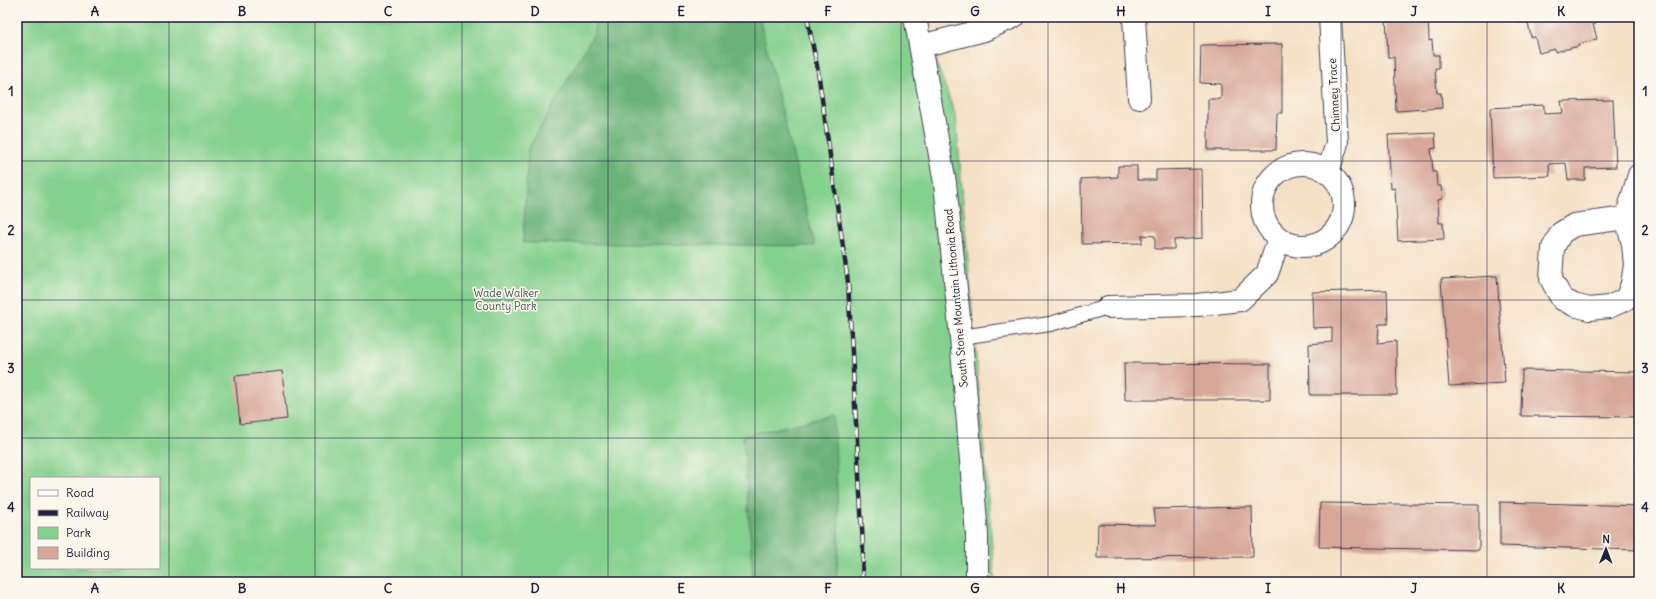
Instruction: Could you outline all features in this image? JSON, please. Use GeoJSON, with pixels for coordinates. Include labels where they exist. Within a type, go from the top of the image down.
{"type":"FeatureCollection","features":[{"type":"Feature","properties":{"kind":"street","name":"South Stone Mountain Lithonia Road"},"geometry":{"type":"LineString","coordinates":[[915,17],[945,184],[961,337],[977,535],[977,582]]}},
{"type":"Feature","properties":{"kind":"street"},"geometry":{"type":"LineString","coordinates":[[921,46],[984,30],[1013,17]]}},
{"type":"Feature","properties":{"kind":"street"},"geometry":{"type":"LineString","coordinates":[[1134,17],[1139,98]]}},
{"type":"Feature","properties":{"kind":"street","name":"Chimney Trace"},"geometry":{"type":"LineString","coordinates":[[1328,172],[1337,143],[1330,17]]}},
{"type":"Feature","properties":{"kind":"street"},"geometry":{"type":"LineString","coordinates":[[1303,164],[1316,166],[1328,172],[1338,182],[1343,196],[1344,210],[1340,223],[1332,235],[1320,243],[1306,246],[1292,245],[1279,239],[1270,230],[1263,218],[1261,205],[1263,192],[1269,181],[1278,172],[1290,166],[1303,164]]}},
{"type":"Feature","properties":{"kind":"street"},"geometry":{"type":"LineString","coordinates":[[1626,218],[1574,225],[1561,233],[1553,248],[1551,279],[1562,299],[1574,305],[1589,309],[1609,307],[1626,299],[1632,284],[1635,265],[1633,244],[1626,218],[1639,175]]}},
{"type":"Feature","properties":{"kind":"street"},"geometry":{"type":"LineString","coordinates":[[1108,307],[1197,305],[1240,300],[1267,274],[1279,239]]}},
{"type":"Feature","properties":{"kind":"lane"},"geometry":{"type":"LineString","coordinates":[[961,337],[1050,324],[1108,307]]}},
{"type":"Feature","properties":{"kind":"green space","name":"Wade Walker County Park"},"geometry":{"type":"Polygon","coordinates":[[[17,17],[920,17],[956,117],[995,582],[17,582],[17,17]]]}},
{"type":"Feature","properties":{"kind":"green space"},"geometry":{"type":"Polygon","coordinates":[[[594,17],[759,17],[815,246],[523,243],[528,149],[595,32],[594,17]]]}},
{"type":"Feature","properties":{"kind":"green space"},"geometry":{"type":"Polygon","coordinates":[[[834,415],[839,545],[836,582],[752,582],[752,561],[743,436],[834,415]]]}},
{"type":"Feature","properties":{"kind":"building"},"geometry":{"type":"Polygon","coordinates":[[[1386,17],[1428,17],[1429,41],[1432,40],[1433,55],[1439,55],[1439,68],[1435,68],[1437,93],[1441,93],[1442,108],[1396,111],[1394,57],[1388,57],[1386,17]]]}},
{"type":"Feature","properties":{"kind":"building"},"geometry":{"type":"Polygon","coordinates":[[[1517,17],[1595,17],[1596,24],[1593,24],[1597,39],[1579,44],[1579,46],[1555,52],[1555,49],[1539,53],[1535,37],[1531,37],[1528,23],[1526,23],[1526,21],[1519,23],[1517,17]]]}},
{"type":"Feature","properties":{"kind":"building"},"geometry":{"type":"Polygon","coordinates":[[[1282,44],[1282,113],[1277,113],[1276,150],[1208,150],[1208,99],[1221,99],[1221,84],[1200,83],[1201,45],[1282,44]]]}},
{"type":"Feature","properties":{"kind":"building"},"geometry":{"type":"Polygon","coordinates":[[[1613,100],[1616,167],[1585,168],[1585,180],[1568,180],[1566,163],[1549,164],[1550,176],[1493,178],[1490,108],[1544,105],[1544,114],[1563,113],[1561,101],[1613,100]]]}},
{"type":"Feature","properties":{"kind":"building"},"geometry":{"type":"Polygon","coordinates":[[[1435,133],[1436,148],[1431,149],[1433,172],[1436,172],[1437,186],[1441,186],[1442,199],[1438,200],[1439,223],[1443,223],[1444,239],[1398,241],[1395,188],[1391,189],[1388,135],[1435,133]]]}},
{"type":"Feature","properties":{"kind":"building"},"geometry":{"type":"Polygon","coordinates":[[[1118,166],[1137,166],[1137,180],[1156,180],[1156,170],[1202,169],[1203,238],[1174,240],[1174,249],[1155,249],[1155,236],[1142,235],[1142,243],[1082,244],[1081,179],[1118,177],[1118,166]]]}},
{"type":"Feature","properties":{"kind":"building"},"geometry":{"type":"Polygon","coordinates":[[[1497,276],[1505,383],[1449,386],[1441,279],[1497,276]]]}},
{"type":"Feature","properties":{"kind":"building"},"geometry":{"type":"Polygon","coordinates":[[[1387,290],[1388,324],[1379,324],[1378,343],[1396,341],[1397,395],[1310,395],[1309,344],[1332,342],[1332,327],[1313,328],[1312,292],[1387,290]]]}},
{"type":"Feature","properties":{"kind":"building"},"geometry":{"type":"Polygon","coordinates":[[[1124,363],[1270,364],[1270,400],[1125,400],[1124,363]]]}},
{"type":"Feature","properties":{"kind":"building"},"geometry":{"type":"Polygon","coordinates":[[[1522,370],[1639,372],[1639,417],[1521,416],[1522,370]]]}},
{"type":"Feature","properties":{"kind":"building"},"geometry":{"type":"Polygon","coordinates":[[[282,371],[287,419],[240,424],[235,376],[282,371]]]}},
{"type":"Feature","properties":{"kind":"building"},"geometry":{"type":"Polygon","coordinates":[[[1500,502],[1639,506],[1639,550],[1500,546],[1500,502]]]}},
{"type":"Feature","properties":{"kind":"building"},"geometry":{"type":"Polygon","coordinates":[[[1320,503],[1479,505],[1479,550],[1319,547],[1320,503]]]}},
{"type":"Feature","properties":{"kind":"building"},"geometry":{"type":"Polygon","coordinates":[[[1252,507],[1253,557],[1097,558],[1098,524],[1156,525],[1154,509],[1252,507]]]}},
{"type":"Feature","properties":{"kind":"railway"},"geometry":{"type":"LineString","coordinates":[[807,17],[818,71],[848,282],[863,546],[862,582]]}}]}
